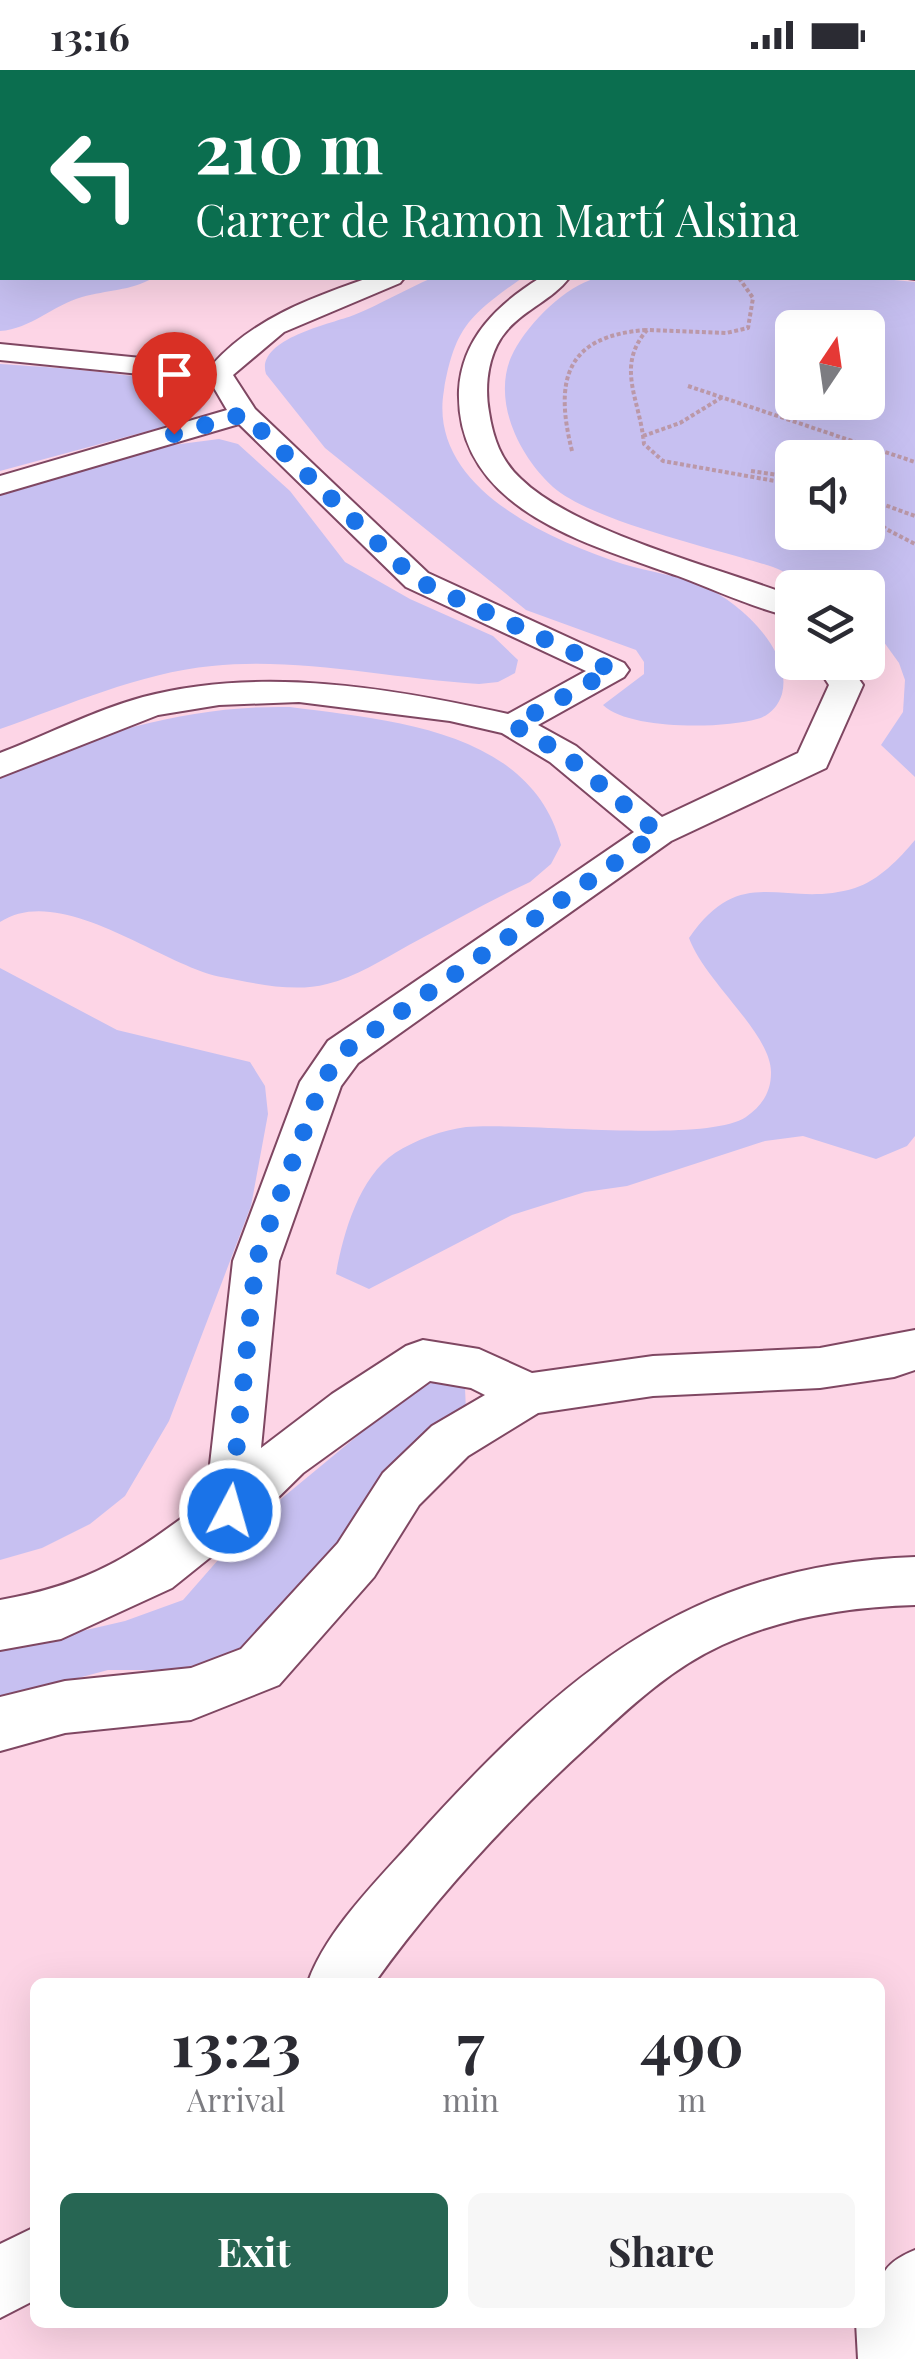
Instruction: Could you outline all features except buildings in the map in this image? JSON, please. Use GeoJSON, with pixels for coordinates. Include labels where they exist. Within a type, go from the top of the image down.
{"type":"FeatureCollection","features":[{"type":"Feature","properties":{"kind":"street"},"geometry":{"type":"LineString","coordinates":[[315,280],[360,289]]}},
{"type":"Feature","properties":{"kind":"street"},"geometry":{"type":"LineString","coordinates":[[219,374],[236,350],[264,331],[385,280]]}},
{"type":"Feature","properties":{"kind":"street"},"geometry":{"type":"LineString","coordinates":[[553,280],[518,302],[484,338],[472,380],[474,430],[486,458],[509,486],[555,520],[775,601]]}},
{"type":"Feature","properties":{"kind":"street"},"geometry":{"type":"LineString","coordinates":[[0,352],[219,374]]}},
{"type":"Feature","properties":{"kind":"street"},"geometry":{"type":"LineString","coordinates":[[219,374],[244,414],[416,580],[612,670],[513,725]]}},
{"type":"Feature","properties":{"kind":"street"},"geometry":{"type":"LineString","coordinates":[[0,484],[244,414]]}},
{"type":"Feature","properties":{"kind":"street"},"geometry":{"type":"LineString","coordinates":[[230,1511],[256,1261],[322,1082],[343,1052],[658,833],[813,760],[846,685],[843,680]]}},
{"type":"Feature","properties":{"kind":"street"},"geometry":{"type":"LineString","coordinates":[[0,766],[150,706],[219,694],[299,692],[450,711],[513,725],[564,754],[658,833]]}},
{"type":"Feature","properties":{"kind":"street"},"geometry":{"type":"LineString","coordinates":[[0,1724],[64,1707],[191,1694],[260,1667],[356,1560],[401,1490],[450,1441],[528,1394],[653,1376],[820,1368],[915,1350]]}},
{"type":"Feature","properties":{"kind":"street"},"geometry":{"type":"LineString","coordinates":[[0,1625],[60,1614],[152,1571],[230,1511],[286,1458],[423,1360],[480,1368],[528,1394]]}},
{"type":"Feature","properties":{"kind":"street"},"geometry":{"type":"LineString","coordinates":[[341,1978],[366,1942],[491,1799],[635,1667],[705,1627],[808,1590],[915,1580]]}},
{"type":"Feature","properties":{"kind":"street"},"geometry":{"type":"LineString","coordinates":[[0,2284],[30,2263]]}},
{"type":"Feature","properties":{"kind":"street"},"geometry":{"type":"LineString","coordinates":[[892,2359],[890,2324],[915,2284]]}},
{"type":"Feature","properties":{"kind":"path"},"geometry":{"type":"LineString","coordinates":[[572,451],[561,416],[561,399],[575,357],[590,344],[615,333],[726,333],[748,328],[753,298],[741,280]]}},
{"type":"Feature","properties":{"kind":"path"},"geometry":{"type":"LineString","coordinates":[[647,330],[626,363],[640,409],[644,444],[664,461],[775,478]]}},
{"type":"Feature","properties":{"kind":"path"},"geometry":{"type":"LineString","coordinates":[[688,386],[915,462]]}},
{"type":"Feature","properties":{"kind":"path"},"geometry":{"type":"LineString","coordinates":[[643,436],[680,422],[726,396]]}},
{"type":"Feature","properties":{"kind":"path"},"geometry":{"type":"LineString","coordinates":[[885,505],[915,516]]}},
{"type":"Feature","properties":{"kind":"path"},"geometry":{"type":"LineString","coordinates":[[885,528],[915,544]]}},
{"type":"Feature","properties":{"kind":"shaded area"},"geometry":{"type":"Polygon","coordinates":[[[0,280],[148,280],[82,297],[22,326],[0,331],[0,280]]]}},
{"type":"Feature","properties":{"kind":"shaded area"},"geometry":{"type":"Polygon","coordinates":[[[428,280],[519,280],[477,313],[454,351],[444,390],[444,424],[454,454],[473,481],[528,523],[623,564],[693,582],[717,593],[747,616],[772,645],[775,680],[783,680],[782,694],[769,713],[741,722],[700,726],[654,723],[616,713],[603,705],[644,674],[644,662],[636,650],[526,610],[325,448],[266,374],[266,362],[283,342],[354,315],[428,280]]]}},
{"type":"Feature","properties":{"kind":"shaded area"},"geometry":{"type":"Polygon","coordinates":[[[591,280],[915,282],[915,777],[881,745],[903,712],[905,680],[885,644],[885,570],[780,570],[657,533],[572,500],[553,487],[528,458],[506,405],[507,368],[521,340],[561,297],[591,280]]]}},
{"type":"Feature","properties":{"kind":"shaded area"},"geometry":{"type":"Polygon","coordinates":[[[0,364],[142,378],[192,391],[206,401],[200,411],[174,424],[0,471],[0,364]]]}},
{"type":"Feature","properties":{"kind":"shaded area"},"geometry":{"type":"Polygon","coordinates":[[[219,439],[238,444],[290,491],[345,562],[410,599],[493,636],[518,660],[515,673],[498,682],[479,684],[312,666],[212,666],[131,683],[0,729],[0,496],[142,449],[219,439]]]}},
{"type":"Feature","properties":{"kind":"shaded area"},"geometry":{"type":"Polygon","coordinates":[[[290,707],[411,726],[451,737],[488,754],[520,776],[545,806],[561,845],[551,864],[530,882],[369,968],[314,987],[274,986],[221,977],[111,930],[52,912],[25,912],[0,922],[0,771],[107,734],[178,717],[290,707]]]}},
{"type":"Feature","properties":{"kind":"shaded area"},"geometry":{"type":"Polygon","coordinates":[[[915,840],[915,1136],[907,1146],[876,1159],[803,1136],[765,1141],[627,1186],[585,1192],[512,1215],[369,1289],[336,1274],[348,1224],[372,1176],[395,1153],[429,1136],[466,1127],[493,1126],[693,1129],[725,1125],[746,1117],[767,1092],[771,1080],[768,1058],[750,1025],[697,955],[689,938],[709,914],[728,900],[747,894],[830,893],[855,888],[888,868],[915,840]]]}},
{"type":"Feature","properties":{"kind":"shaded area"},"geometry":{"type":"Polygon","coordinates":[[[0,968],[117,1030],[250,1062],[265,1086],[268,1114],[251,1206],[169,1421],[125,1496],[90,1524],[42,1548],[0,1560],[0,968]]]}},
{"type":"Feature","properties":{"kind":"shaded area"},"geometry":{"type":"Polygon","coordinates":[[[447,1381],[465,1388],[466,1411],[422,1435],[315,1579],[238,1655],[174,1670],[108,1670],[0,1699],[0,1650],[125,1621],[183,1600],[247,1527],[419,1385],[447,1381]]]}},
{"type":"Feature","properties":{"kind":"route"},"geometry":{"type":"LineString","coordinates":[[174,434],[244,414],[416,580],[612,670],[513,725],[564,754],[658,833],[343,1052],[322,1082],[256,1261],[230,1511]]}}]}
